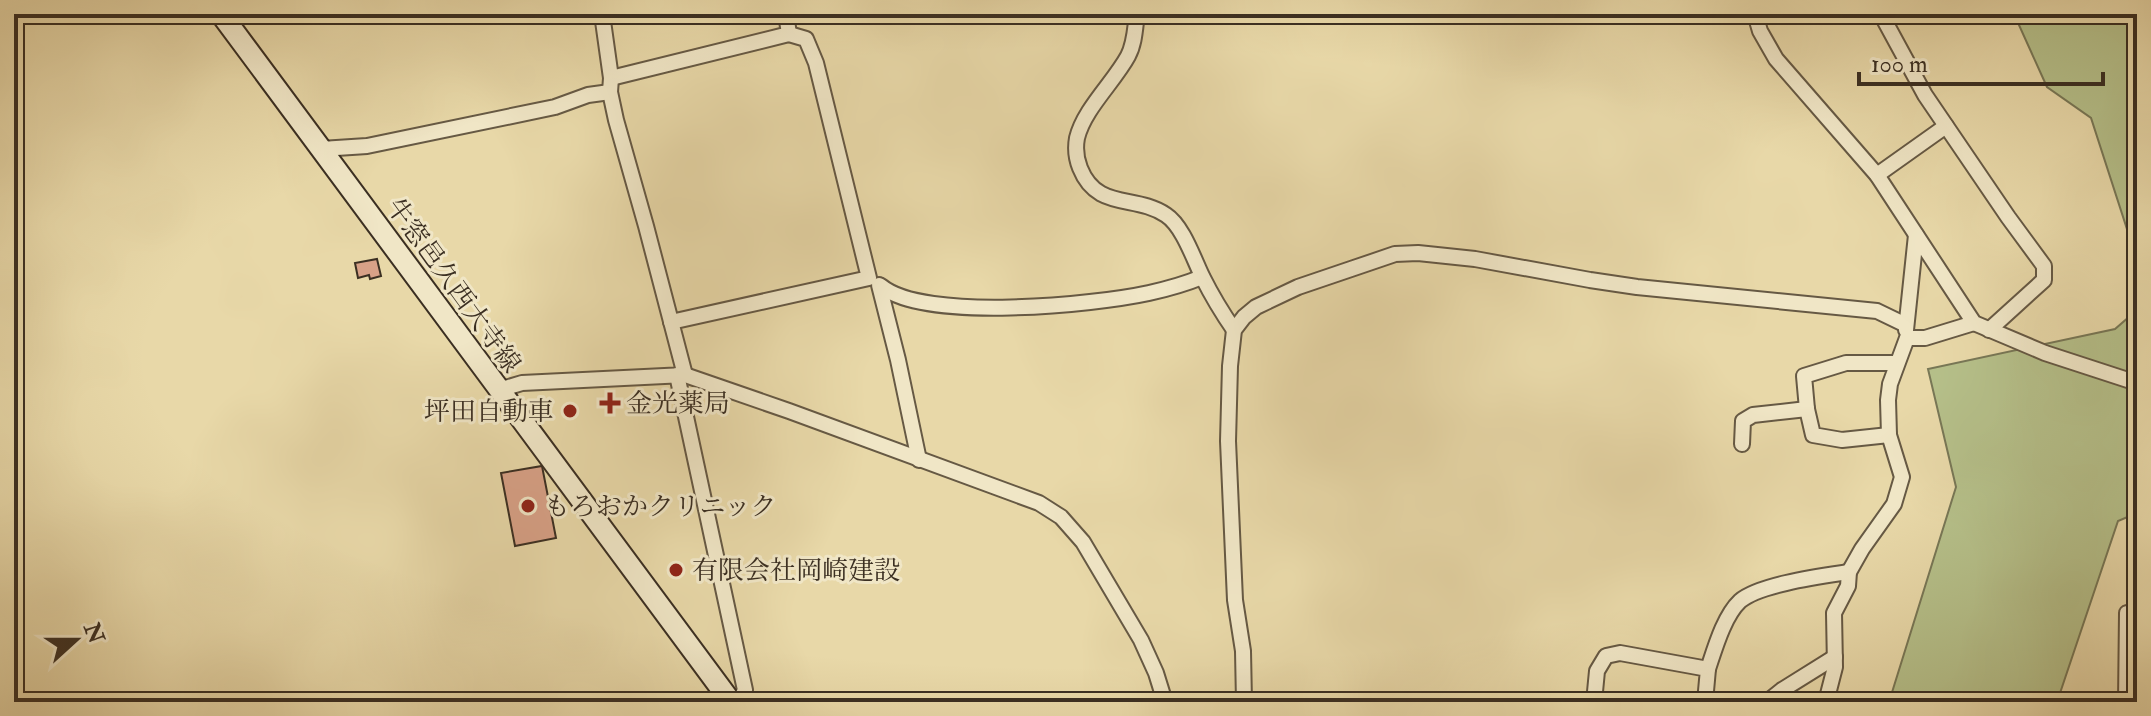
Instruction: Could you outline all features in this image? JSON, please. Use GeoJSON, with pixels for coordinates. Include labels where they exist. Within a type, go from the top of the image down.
{"type":"FeatureCollection","features":[{"type":"Feature","properties":{"kind":"main road","name":"牛窓邑久西大寺線"},"geometry":{"type":"LineString","coordinates":[[221,14],[731,702]]}},
{"type":"Feature","properties":{"kind":"street"},"geometry":{"type":"LineString","coordinates":[[602,14],[616,120],[671,322],[745,690],[739,702]]}},
{"type":"Feature","properties":{"kind":"street"},"geometry":{"type":"LineString","coordinates":[[786,14],[789,34]]}},
{"type":"Feature","properties":{"kind":"street"},"geometry":{"type":"LineString","coordinates":[[1137,14],[1130,54],[1083,123],[1077,139],[1076,157],[1083,176],[1095,191],[1106,198],[1141,204],[1170,217],[1234,330]]}},
{"type":"Feature","properties":{"kind":"street"},"geometry":{"type":"LineString","coordinates":[[1755,14],[1760,31],[1776,59],[1877,175],[1974,323],[2045,353],[2137,383]]}},
{"type":"Feature","properties":{"kind":"street"},"geometry":{"type":"LineString","coordinates":[[1881,14],[1925,95],[2044,266],[2044,280],[1989,330]]}},
{"type":"Feature","properties":{"kind":"street"},"geometry":{"type":"LineString","coordinates":[[321,149],[367,146],[555,107],[610,85],[789,34],[806,39],[816,63],[875,282],[919,460]]}},
{"type":"Feature","properties":{"kind":"street"},"geometry":{"type":"LineString","coordinates":[[1877,175],[1946,126]]}},
{"type":"Feature","properties":{"kind":"street"},"geometry":{"type":"LineString","coordinates":[[1826,702],[1835,667],[1834,613],[1848,586],[1849,572],[1894,504],[1902,477],[1889,435],[1890,384],[1906,332],[1916,235]]}},
{"type":"Feature","properties":{"kind":"street"},"geometry":{"type":"LineString","coordinates":[[1244,702],[1243,651],[1235,600],[1228,482],[1230,366],[1234,330],[1256,307],[1298,287],[1395,254],[1418,253],[1475,259],[1637,287],[1877,311],[1906,332],[1925,338],[1974,323]]}},
{"type":"Feature","properties":{"kind":"street"},"geometry":{"type":"LineString","coordinates":[[671,322],[875,282],[906,300],[995,308],[1062,305],[1148,293],[1202,277]]}},
{"type":"Feature","properties":{"kind":"street"},"geometry":{"type":"LineString","coordinates":[[1889,435],[1842,440],[1813,435],[1804,376],[1846,363],[1896,363]]}},
{"type":"Feature","properties":{"kind":"street"},"geometry":{"type":"LineString","coordinates":[[499,390],[522,383],[681,375],[789,411],[1039,503],[1061,517],[1083,542],[1141,640],[1165,702]]}},
{"type":"Feature","properties":{"kind":"street"},"geometry":{"type":"LineString","coordinates":[[1742,444],[1743,421],[1753,415],[1807,409]]}},
{"type":"Feature","properties":{"kind":"street"},"geometry":{"type":"LineString","coordinates":[[1705,702],[1708,669],[1727,620],[1741,601],[1762,590],[1809,577],[1849,572]]}},
{"type":"Feature","properties":{"kind":"street"},"geometry":{"type":"LineString","coordinates":[[2126,702],[2127,613],[2137,611]]}},
{"type":"Feature","properties":{"kind":"street"},"geometry":{"type":"LineString","coordinates":[[1594,702],[1597,671],[1606,656],[1620,653],[1708,669]]}},
{"type":"Feature","properties":{"kind":"street"},"geometry":{"type":"LineString","coordinates":[[1767,702],[1835,657]]}},
{"type":"Feature","properties":{"kind":"green space"},"geometry":{"type":"Polygon","coordinates":[[[2014,14],[2137,14],[2137,260],[2091,118],[2047,87],[2014,14]]]}},
{"type":"Feature","properties":{"kind":"green space"},"geometry":{"type":"Polygon","coordinates":[[[2137,310],[2137,513],[2118,521],[2057,702],[1889,702],[1956,487],[1928,369],[2115,329],[2137,310]]]}},
{"type":"Feature","properties":{"kind":"building"},"geometry":{"type":"Polygon","coordinates":[[[377,259],[381,276],[358,278],[355,263],[377,259]]]}},
{"type":"Feature","properties":{"kind":"building","name":"もろおかクリニック"},"geometry":{"type":"Polygon","coordinates":[[[542,466],[556,538],[515,546],[501,473],[542,466]]]}},
{"type":"Feature","properties":{"kind":"place","name":"金光薬局"},"geometry":{"type":"Point","coordinates":[610,403]}},
{"type":"Feature","properties":{"kind":"place","name":"坪田自動車"},"geometry":{"type":"Point","coordinates":[570,411]}},
{"type":"Feature","properties":{"kind":"place","name":"もろおかクリニック"},"geometry":{"type":"Point","coordinates":[528,506]}},
{"type":"Feature","properties":{"kind":"place","name":"有限会社岡崎建設"},"geometry":{"type":"Point","coordinates":[676,570]}}]}
